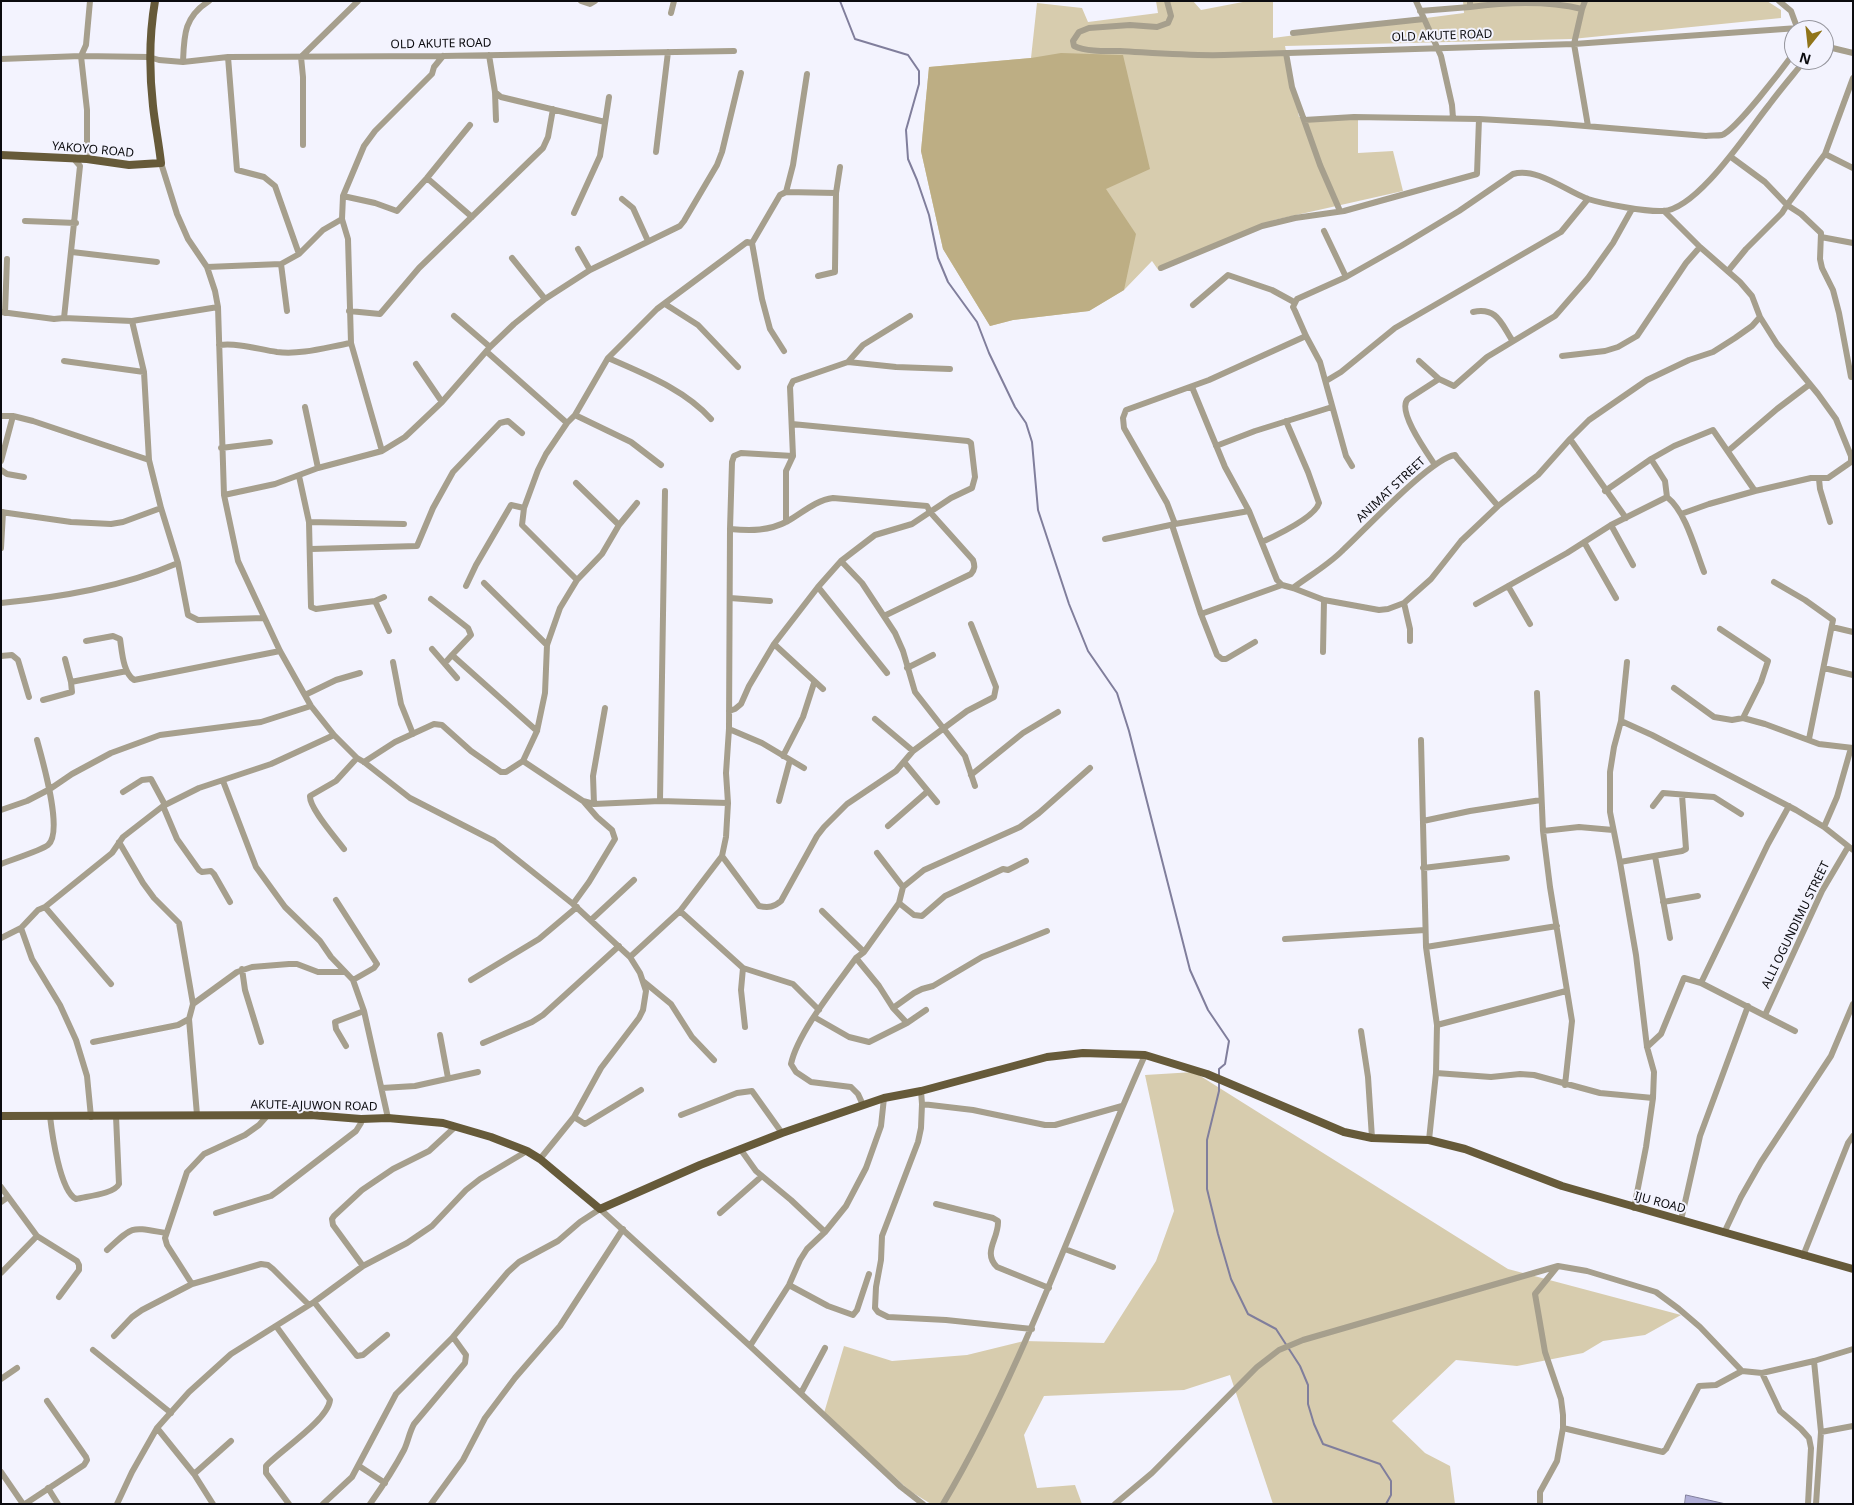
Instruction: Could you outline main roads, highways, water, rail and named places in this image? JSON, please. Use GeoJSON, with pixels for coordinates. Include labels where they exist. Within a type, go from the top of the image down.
{"type":"FeatureCollection","features":[{"type":"Feature","properties":{"kind":"main road","name":"YAKOYO ROAD"},"geometry":{"type":"LineString","coordinates":[[1,155],[87,159],[129,165],[161,163],[153,107],[149,57],[155,1]]}},
{"type":"Feature","properties":{"kind":"main road","name":"IJU ROAD"},"geometry":{"type":"LineString","coordinates":[[600,1209],[700,1165],[863,1104],[884,1098],[921,1091],[1048,1057],[1083,1053],[1145,1055],[1233,1084],[1344,1132],[1372,1138],[1429,1140],[1465,1149],[1562,1186],[1853,1269]]}},
{"type":"Feature","properties":{"kind":"main road","name":"AKUTE-AJUWON ROAD"},"geometry":{"type":"LineString","coordinates":[[1,1116],[311,1115],[361,1119],[388,1118],[443,1123],[491,1137],[540,1159],[600,1209]]}},
{"type":"Feature","properties":{"kind":"water"},"geometry":{"type":"Polygon","coordinates":[[[1686,1495],[1726,1504],[1685,1504],[1686,1495]]]}},
{"type":"Feature","properties":{"kind":"waterway"},"geometry":{"type":"LineString","coordinates":[[840,1],[855,39],[908,55],[919,71],[919,84],[906,130],[908,159],[929,215],[938,258],[948,282],[977,322],[989,353],[1015,407],[1026,423],[1032,442],[1038,510],[1069,604],[1088,651],[1117,693],[1129,731],[1190,970],[1208,1010],[1229,1041],[1225,1064],[1219,1069],[1219,1077]]}},
{"type":"Feature","properties":{"kind":"waterway"},"geometry":{"type":"LineString","coordinates":[[1219,1082],[1219,1091],[1207,1140],[1207,1189],[1231,1279],[1248,1314],[1276,1329],[1300,1366],[1308,1385],[1308,1404],[1323,1444],[1380,1464],[1391,1481],[1391,1495],[1386,1504]]}}]}
